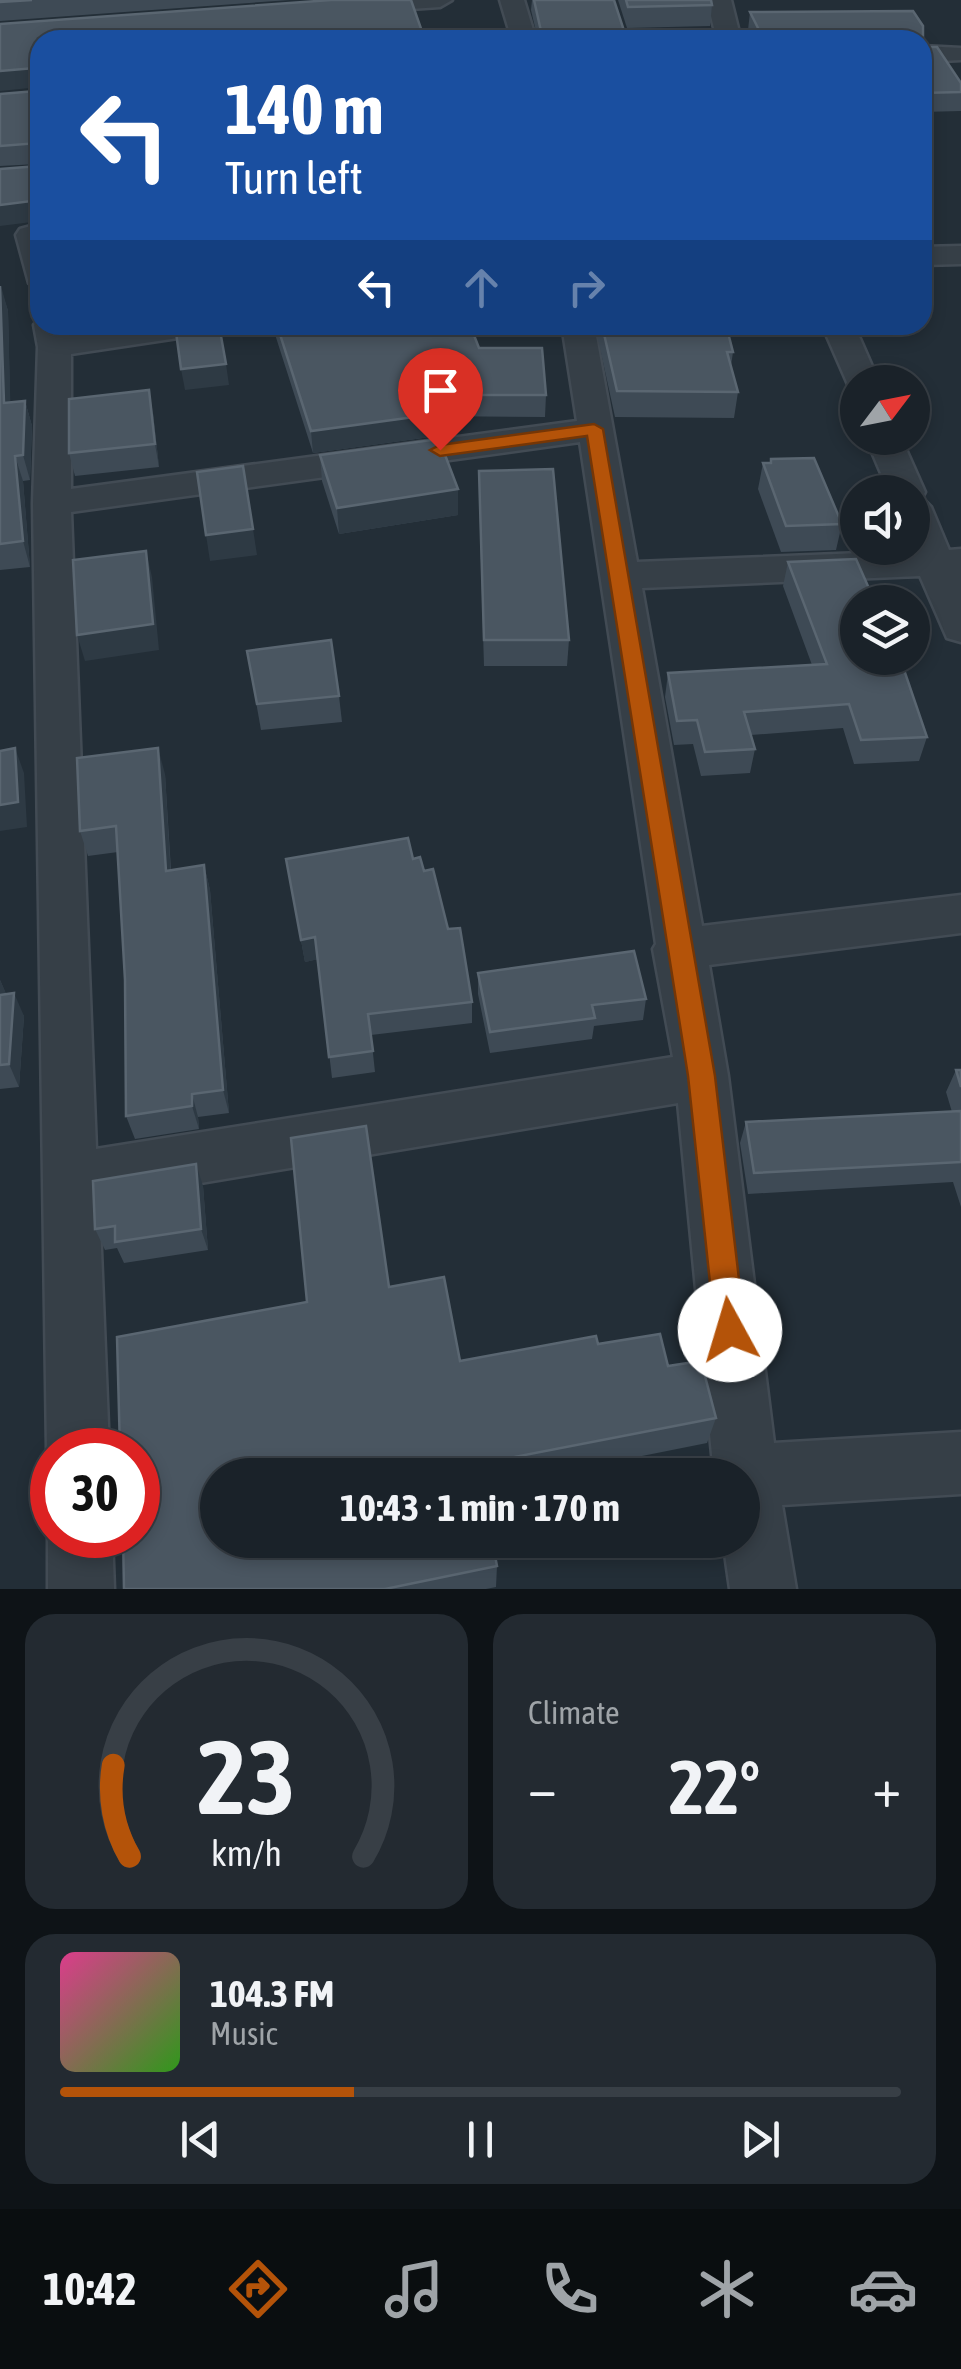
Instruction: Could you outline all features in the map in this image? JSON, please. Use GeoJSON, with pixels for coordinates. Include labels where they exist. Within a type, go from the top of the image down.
{"type":"FeatureCollection","features":[{"type":"Feature","properties":{"kind":"street"},"geometry":{"type":"LineString","coordinates":[[320,9],[440,0]]}},
{"type":"Feature","properties":{"kind":"street"},"geometry":{"type":"LineString","coordinates":[[512,0],[521,30]]}},
{"type":"Feature","properties":{"kind":"street"},"geometry":{"type":"LineString","coordinates":[[719,0],[727,30]]}},
{"type":"Feature","properties":{"kind":"street"},"geometry":{"type":"LineString","coordinates":[[932,55],[958,58]]}},
{"type":"Feature","properties":{"kind":"street"},"geometry":{"type":"LineString","coordinates":[[0,239],[30,235]]}},
{"type":"Feature","properties":{"kind":"street"},"geometry":{"type":"LineString","coordinates":[[932,256],[961,255]]}},
{"type":"Feature","properties":{"kind":"street"},"geometry":{"type":"LineString","coordinates":[[580,335],[702,1076],[744,1458]]}},
{"type":"Feature","properties":{"kind":"street"},"geometry":{"type":"LineString","coordinates":[[842,335],[855,365]]}},
{"type":"Feature","properties":{"kind":"street"},"geometry":{"type":"LineString","coordinates":[[52,336],[52,502],[77,1428]]}},
{"type":"Feature","properties":{"kind":"street"},"geometry":{"type":"LineString","coordinates":[[52,502],[594,429]]}},
{"type":"Feature","properties":{"kind":"street"},"geometry":{"type":"LineString","coordinates":[[930,534],[948,562],[961,628]]}},
{"type":"Feature","properties":{"kind":"street"},"geometry":{"type":"LineString","coordinates":[[620,576],[948,562]]}},
{"type":"Feature","properties":{"kind":"street"},"geometry":{"type":"LineString","coordinates":[[678,949],[961,914]]}},
{"type":"Feature","properties":{"kind":"street"},"geometry":{"type":"LineString","coordinates":[[70,1179],[702,1076]]}},
{"type":"Feature","properties":{"kind":"street"},"geometry":{"type":"LineString","coordinates":[[760,1475],[961,1464]]}},
{"type":"Feature","properties":{"kind":"street"},"geometry":{"type":"LineString","coordinates":[[80,1558],[81,1589]]}},
{"type":"Feature","properties":{"kind":"street"},"geometry":{"type":"LineString","coordinates":[[758,1558],[763,1589]]}},
{"type":"Feature","properties":{"kind":"building"},"geometry":{"type":"Polygon","coordinates":[[[331,0],[411,0],[422,30],[30,30],[30,68],[0,71],[0,24],[331,0]]]}},
{"type":"Feature","properties":{"kind":"building"},"geometry":{"type":"Polygon","coordinates":[[[534,0],[614,0],[624,30],[541,30],[534,0]]]}},
{"type":"Feature","properties":{"kind":"building"},"geometry":{"type":"Polygon","coordinates":[[[626,0],[711,0],[712,5],[628,7],[626,0]]]}},
{"type":"Feature","properties":{"kind":"building"},"geometry":{"type":"Polygon","coordinates":[[[913,11],[923,30],[759,30],[750,12],[913,11]]]}},
{"type":"Feature","properties":{"kind":"building"},"geometry":{"type":"Polygon","coordinates":[[[932,47],[937,47],[961,83],[961,92],[932,93],[932,47]]]}},
{"type":"Feature","properties":{"kind":"building"},"geometry":{"type":"Polygon","coordinates":[[[30,92],[30,144],[0,146],[0,94],[30,92]]]}},
{"type":"Feature","properties":{"kind":"building"},"geometry":{"type":"Polygon","coordinates":[[[30,167],[30,201],[0,205],[0,169],[30,167]]]}},
{"type":"Feature","properties":{"kind":"building"},"geometry":{"type":"Polygon","coordinates":[[[0,286],[4,403],[25,401],[23,455],[15,456],[23,541],[0,544],[0,286]]]}},
{"type":"Feature","properties":{"kind":"building"},"geometry":{"type":"Polygon","coordinates":[[[176,335],[221,335],[226,364],[181,369],[176,335]]]}},
{"type":"Feature","properties":{"kind":"building"},"geometry":{"type":"Polygon","coordinates":[[[280,335],[474,335],[479,348],[542,348],[546,395],[421,395],[429,415],[311,431],[280,335]]]}},
{"type":"Feature","properties":{"kind":"building"},"geometry":{"type":"Polygon","coordinates":[[[604,335],[729,335],[733,352],[727,352],[738,392],[617,391],[604,335]]]}},
{"type":"Feature","properties":{"kind":"building"},"geometry":{"type":"Polygon","coordinates":[[[149,390],[155,444],[69,453],[69,399],[149,390]]]}},
{"type":"Feature","properties":{"kind":"building"},"geometry":{"type":"Polygon","coordinates":[[[439,439],[458,489],[337,508],[320,455],[439,439]]]}},
{"type":"Feature","properties":{"kind":"building"},"geometry":{"type":"Polygon","coordinates":[[[814,458],[840,524],[786,526],[763,463],[771,463],[771,459],[814,458]]]}},
{"type":"Feature","properties":{"kind":"building"},"geometry":{"type":"Polygon","coordinates":[[[243,466],[253,529],[206,535],[197,472],[243,466]]]}},
{"type":"Feature","properties":{"kind":"building"},"geometry":{"type":"Polygon","coordinates":[[[553,469],[569,640],[484,640],[479,471],[553,469]]]}},
{"type":"Feature","properties":{"kind":"building"},"geometry":{"type":"Polygon","coordinates":[[[146,551],[153,624],[77,635],[73,560],[146,551]]]}},
{"type":"Feature","properties":{"kind":"building"},"geometry":{"type":"Polygon","coordinates":[[[840,560],[840,565],[859,565],[867,585],[840,585],[840,675],[906,675],[927,737],[861,740],[849,704],[744,712],[755,749],[705,752],[697,720],[677,721],[668,673],[827,664],[788,562],[840,560]]]}},
{"type":"Feature","properties":{"kind":"building"},"geometry":{"type":"Polygon","coordinates":[[[331,640],[339,696],[257,704],[247,651],[331,640]]]}},
{"type":"Feature","properties":{"kind":"building"},"geometry":{"type":"Polygon","coordinates":[[[15,748],[18,802],[0,805],[0,751],[15,748]]]}},
{"type":"Feature","properties":{"kind":"building"},"geometry":{"type":"Polygon","coordinates":[[[158,748],[166,871],[204,865],[223,1090],[192,1094],[192,1106],[126,1116],[125,980],[116,826],[80,831],[77,758],[158,748]]]}},
{"type":"Feature","properties":{"kind":"building"},"geometry":{"type":"Polygon","coordinates":[[[408,838],[413,859],[420,857],[424,871],[433,869],[448,929],[460,928],[472,1002],[368,1014],[373,1051],[329,1057],[315,937],[301,940],[286,859],[408,838]]]}},
{"type":"Feature","properties":{"kind":"building"},"geometry":{"type":"Polygon","coordinates":[[[634,951],[646,999],[592,1005],[595,1018],[490,1032],[478,973],[634,951]]]}},
{"type":"Feature","properties":{"kind":"building"},"geometry":{"type":"Polygon","coordinates":[[[14,993],[9,1064],[0,1065],[0,995],[14,993]]]}},
{"type":"Feature","properties":{"kind":"building"},"geometry":{"type":"Polygon","coordinates":[[[961,1111],[961,1162],[754,1173],[746,1122],[961,1111]]]}},
{"type":"Feature","properties":{"kind":"building"},"geometry":{"type":"Polygon","coordinates":[[[366,1126],[389,1287],[444,1277],[460,1361],[596,1336],[598,1344],[660,1334],[668,1366],[701,1361],[716,1418],[509,1458],[200,1458],[200,1558],[495,1558],[497,1566],[385,1589],[124,1589],[123,1558],[160,1558],[160,1428],[119,1428],[117,1337],[307,1302],[291,1138],[366,1126]]]}},
{"type":"Feature","properties":{"kind":"building"},"geometry":{"type":"Polygon","coordinates":[[[196,1164],[201,1229],[115,1242],[115,1226],[95,1229],[93,1181],[196,1164]]]}},
{"type":"Feature","properties":{"kind":"route"},"geometry":{"type":"LineString","coordinates":[[440,450],[594,429],[702,1076],[730,1330]]}}]}
